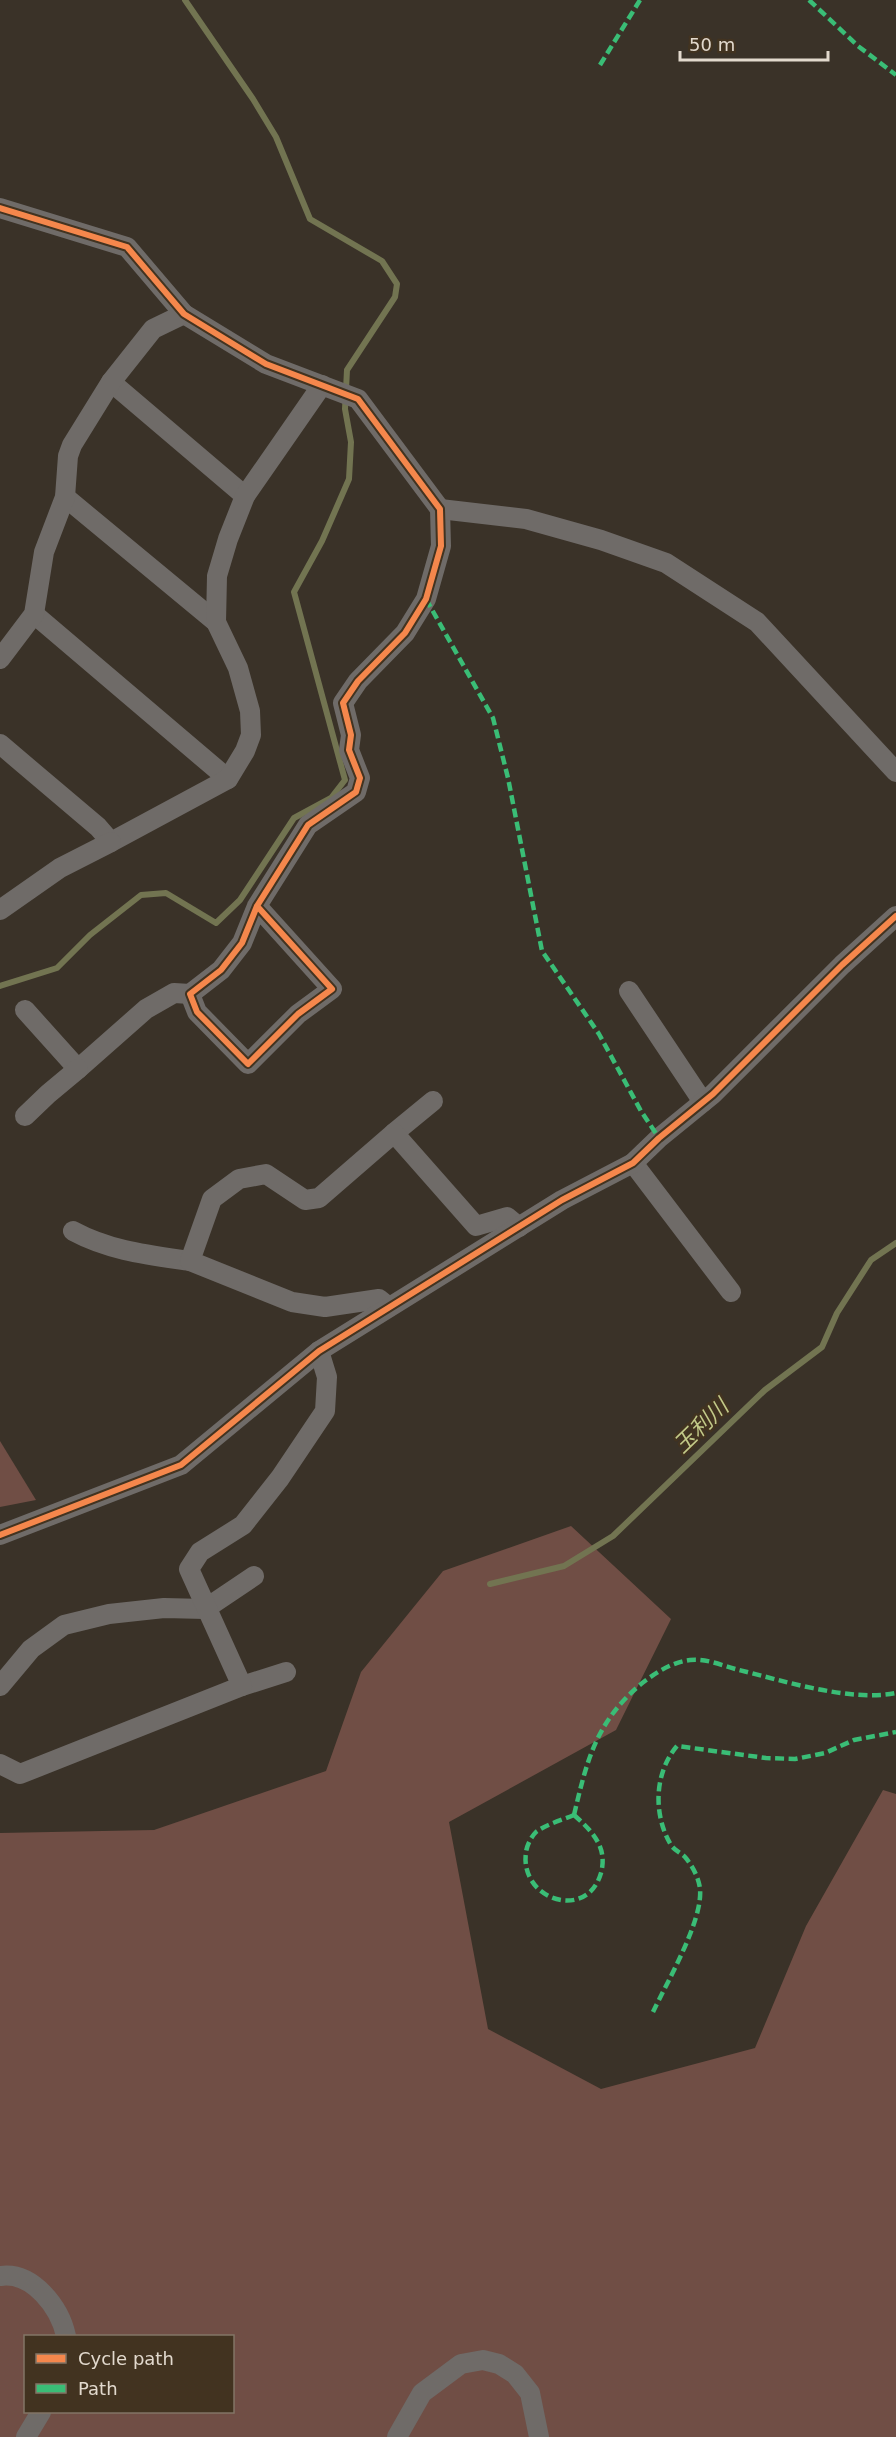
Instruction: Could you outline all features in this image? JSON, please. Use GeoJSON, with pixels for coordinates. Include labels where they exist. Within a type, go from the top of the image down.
{"type":"FeatureCollection","features":[{"type":"Feature","properties":{"kind":"street"},"geometry":{"type":"LineString","coordinates":[[0,208],[127,247],[184,315],[266,364],[358,399],[440,509],[441,546],[426,599],[405,633],[358,681],[343,703],[351,735],[349,750],[360,778],[356,792],[308,825],[257,906],[242,943],[221,970],[190,994],[174,993],[146,1009],[25,1116]]}},
{"type":"Feature","properties":{"kind":"street"},"geometry":{"type":"LineString","coordinates":[[0,659],[34,614],[44,552],[65,497],[68,456],[111,382],[153,329],[184,315]]}},
{"type":"Feature","properties":{"kind":"street"},"geometry":{"type":"LineString","coordinates":[[111,382],[245,496]]}},
{"type":"Feature","properties":{"kind":"street"},"geometry":{"type":"LineString","coordinates":[[216,622],[217,576],[228,539],[245,496],[322,385]]}},
{"type":"Feature","properties":{"kind":"street"},"geometry":{"type":"LineString","coordinates":[[0,910],[60,868],[228,779],[245,751],[251,735],[250,711],[238,668],[216,622],[65,497]]}},
{"type":"Feature","properties":{"kind":"street"},"geometry":{"type":"LineString","coordinates":[[440,509],[526,519],[601,540],[666,563],[757,622],[896,772]]}},
{"type":"Feature","properties":{"kind":"street"},"geometry":{"type":"LineString","coordinates":[[34,614],[228,779]]}},
{"type":"Feature","properties":{"kind":"street"},"geometry":{"type":"LineString","coordinates":[[0,744],[98,826],[111,842]]}},
{"type":"Feature","properties":{"kind":"street"},"geometry":{"type":"LineString","coordinates":[[190,994],[197,1012],[248,1064],[298,1014],[332,989],[257,906]]}},
{"type":"Feature","properties":{"kind":"street"},"geometry":{"type":"LineString","coordinates":[[0,1535],[181,1465],[319,1351],[562,1200],[633,1163],[659,1138],[704,1102],[842,965],[896,915]]}},
{"type":"Feature","properties":{"kind":"street"},"geometry":{"type":"LineString","coordinates":[[629,991],[704,1102]]}},
{"type":"Feature","properties":{"kind":"street"},"geometry":{"type":"LineString","coordinates":[[25,1010],[78,1070]]}},
{"type":"Feature","properties":{"kind":"street"},"geometry":{"type":"LineString","coordinates":[[190,1261],[212,1198],[239,1179],[266,1174],[304,1200],[319,1198],[434,1101]]}},
{"type":"Feature","properties":{"kind":"street"},"geometry":{"type":"LineString","coordinates":[[394,1133],[476,1226],[507,1217],[519,1227]]}},
{"type":"Feature","properties":{"kind":"street"},"geometry":{"type":"LineString","coordinates":[[633,1163],[731,1292]]}},
{"type":"Feature","properties":{"kind":"street"},"geometry":{"type":"LineString","coordinates":[[74,1231],[88,1239],[126,1252],[190,1261],[292,1302],[326,1307],[380,1299],[389,1306]]}},
{"type":"Feature","properties":{"kind":"street"},"geometry":{"type":"LineString","coordinates":[[242,1686],[205,1609],[189,1569],[200,1552],[243,1525],[280,1478],[325,1411],[327,1377],[319,1351]]}},
{"type":"Feature","properties":{"kind":"street"},"geometry":{"type":"LineString","coordinates":[[0,1686],[30,1649],[64,1624],[109,1614],[164,1608],[205,1609],[254,1576]]}},
{"type":"Feature","properties":{"kind":"street"},"geometry":{"type":"LineString","coordinates":[[0,1764],[20,1774],[242,1686],[286,1672]]}},
{"type":"Feature","properties":{"kind":"street"},"geometry":{"type":"LineString","coordinates":[[0,2276],[19,2278],[47,2298],[57,2310],[65,2335]]}},
{"type":"Feature","properties":{"kind":"street"},"geometry":{"type":"LineString","coordinates":[[397,2437],[422,2393],[461,2364],[483,2360],[499,2364],[515,2374],[530,2392],[539,2437]]}},
{"type":"Feature","properties":{"kind":"street"},"geometry":{"type":"LineString","coordinates":[[26,2437],[40,2413]]}},
{"type":"Feature","properties":{"kind":"shaded area"},"geometry":{"type":"Polygon","coordinates":[[[0,1441],[36,1500],[0,1507],[0,1441]]]}},
{"type":"Feature","properties":{"kind":"shaded area"},"geometry":{"type":"Polygon","coordinates":[[[571,1526],[671,1619],[616,1730],[449,1822],[488,2029],[601,2089],[755,2048],[806,1926],[883,1790],[896,1794],[896,2437],[0,2437],[0,1833],[154,1830],[326,1771],[361,1672],[443,1571],[571,1526]]]}},
{"type":"Feature","properties":{"kind":"waterway"},"geometry":{"type":"LineString","coordinates":[[0,986],[57,968],[90,935],[141,895],[166,893],[216,923],[240,900],[294,818],[331,798],[345,780],[294,592],[322,541],[349,479],[351,442],[345,409],[347,370],[395,297],[397,284],[382,261],[310,219],[276,137],[253,99],[185,0]]}},
{"type":"Feature","properties":{"kind":"waterway","name":"玉利川"},"geometry":{"type":"LineString","coordinates":[[490,1584],[564,1566],[613,1536],[765,1390],[822,1347],[837,1313],[871,1260],[896,1243]]}},
{"type":"Feature","properties":{"kind":"marked path"},"geometry":{"type":"LineString","coordinates":[[600,65],[640,0]]}},
{"type":"Feature","properties":{"kind":"marked path"},"geometry":{"type":"LineString","coordinates":[[809,0],[858,46],[896,75]]}},
{"type":"Feature","properties":{"kind":"marked path"},"geometry":{"type":"LineString","coordinates":[[426,599],[493,718],[508,778],[542,951],[599,1034],[641,1111],[659,1138]]}},
{"type":"Feature","properties":{"kind":"marked path"},"geometry":{"type":"LineString","coordinates":[[574,1815],[589,1759],[603,1728],[613,1713],[641,1684],[677,1663],[690,1660],[708,1661],[838,1693],[858,1695],[896,1693]]}},
{"type":"Feature","properties":{"kind":"marked path"},"geometry":{"type":"LineString","coordinates":[[653,2012],[683,1951],[696,1918],[699,1902],[700,1889],[697,1876],[685,1857],[671,1845],[661,1821],[659,1808],[660,1781],[669,1757],[677,1746],[766,1758],[795,1759],[825,1753],[854,1740],[896,1732]]}},
{"type":"Feature","properties":{"kind":"marked path"},"geometry":{"type":"LineString","coordinates":[[574,1815],[597,1840],[603,1864],[593,1888],[582,1897],[569,1901],[556,1899],[543,1893],[533,1882],[527,1869],[526,1852],[536,1832],[574,1815]]}},
{"type":"Feature","properties":{"kind":"cycle path"},"geometry":{"type":"LineString","coordinates":[[0,208],[127,247],[184,314],[266,364],[358,399],[440,509],[441,546],[426,599],[405,633],[358,681],[343,703],[351,735],[349,750],[360,778],[356,792],[308,825],[257,906],[242,943],[221,970],[190,994],[197,1012],[248,1064],[298,1014],[332,989],[257,906]]}},
{"type":"Feature","properties":{"kind":"cycle path"},"geometry":{"type":"LineString","coordinates":[[0,1535],[181,1465],[319,1351],[562,1200],[633,1163],[659,1138],[713,1094],[842,965],[896,916]]}}]}
